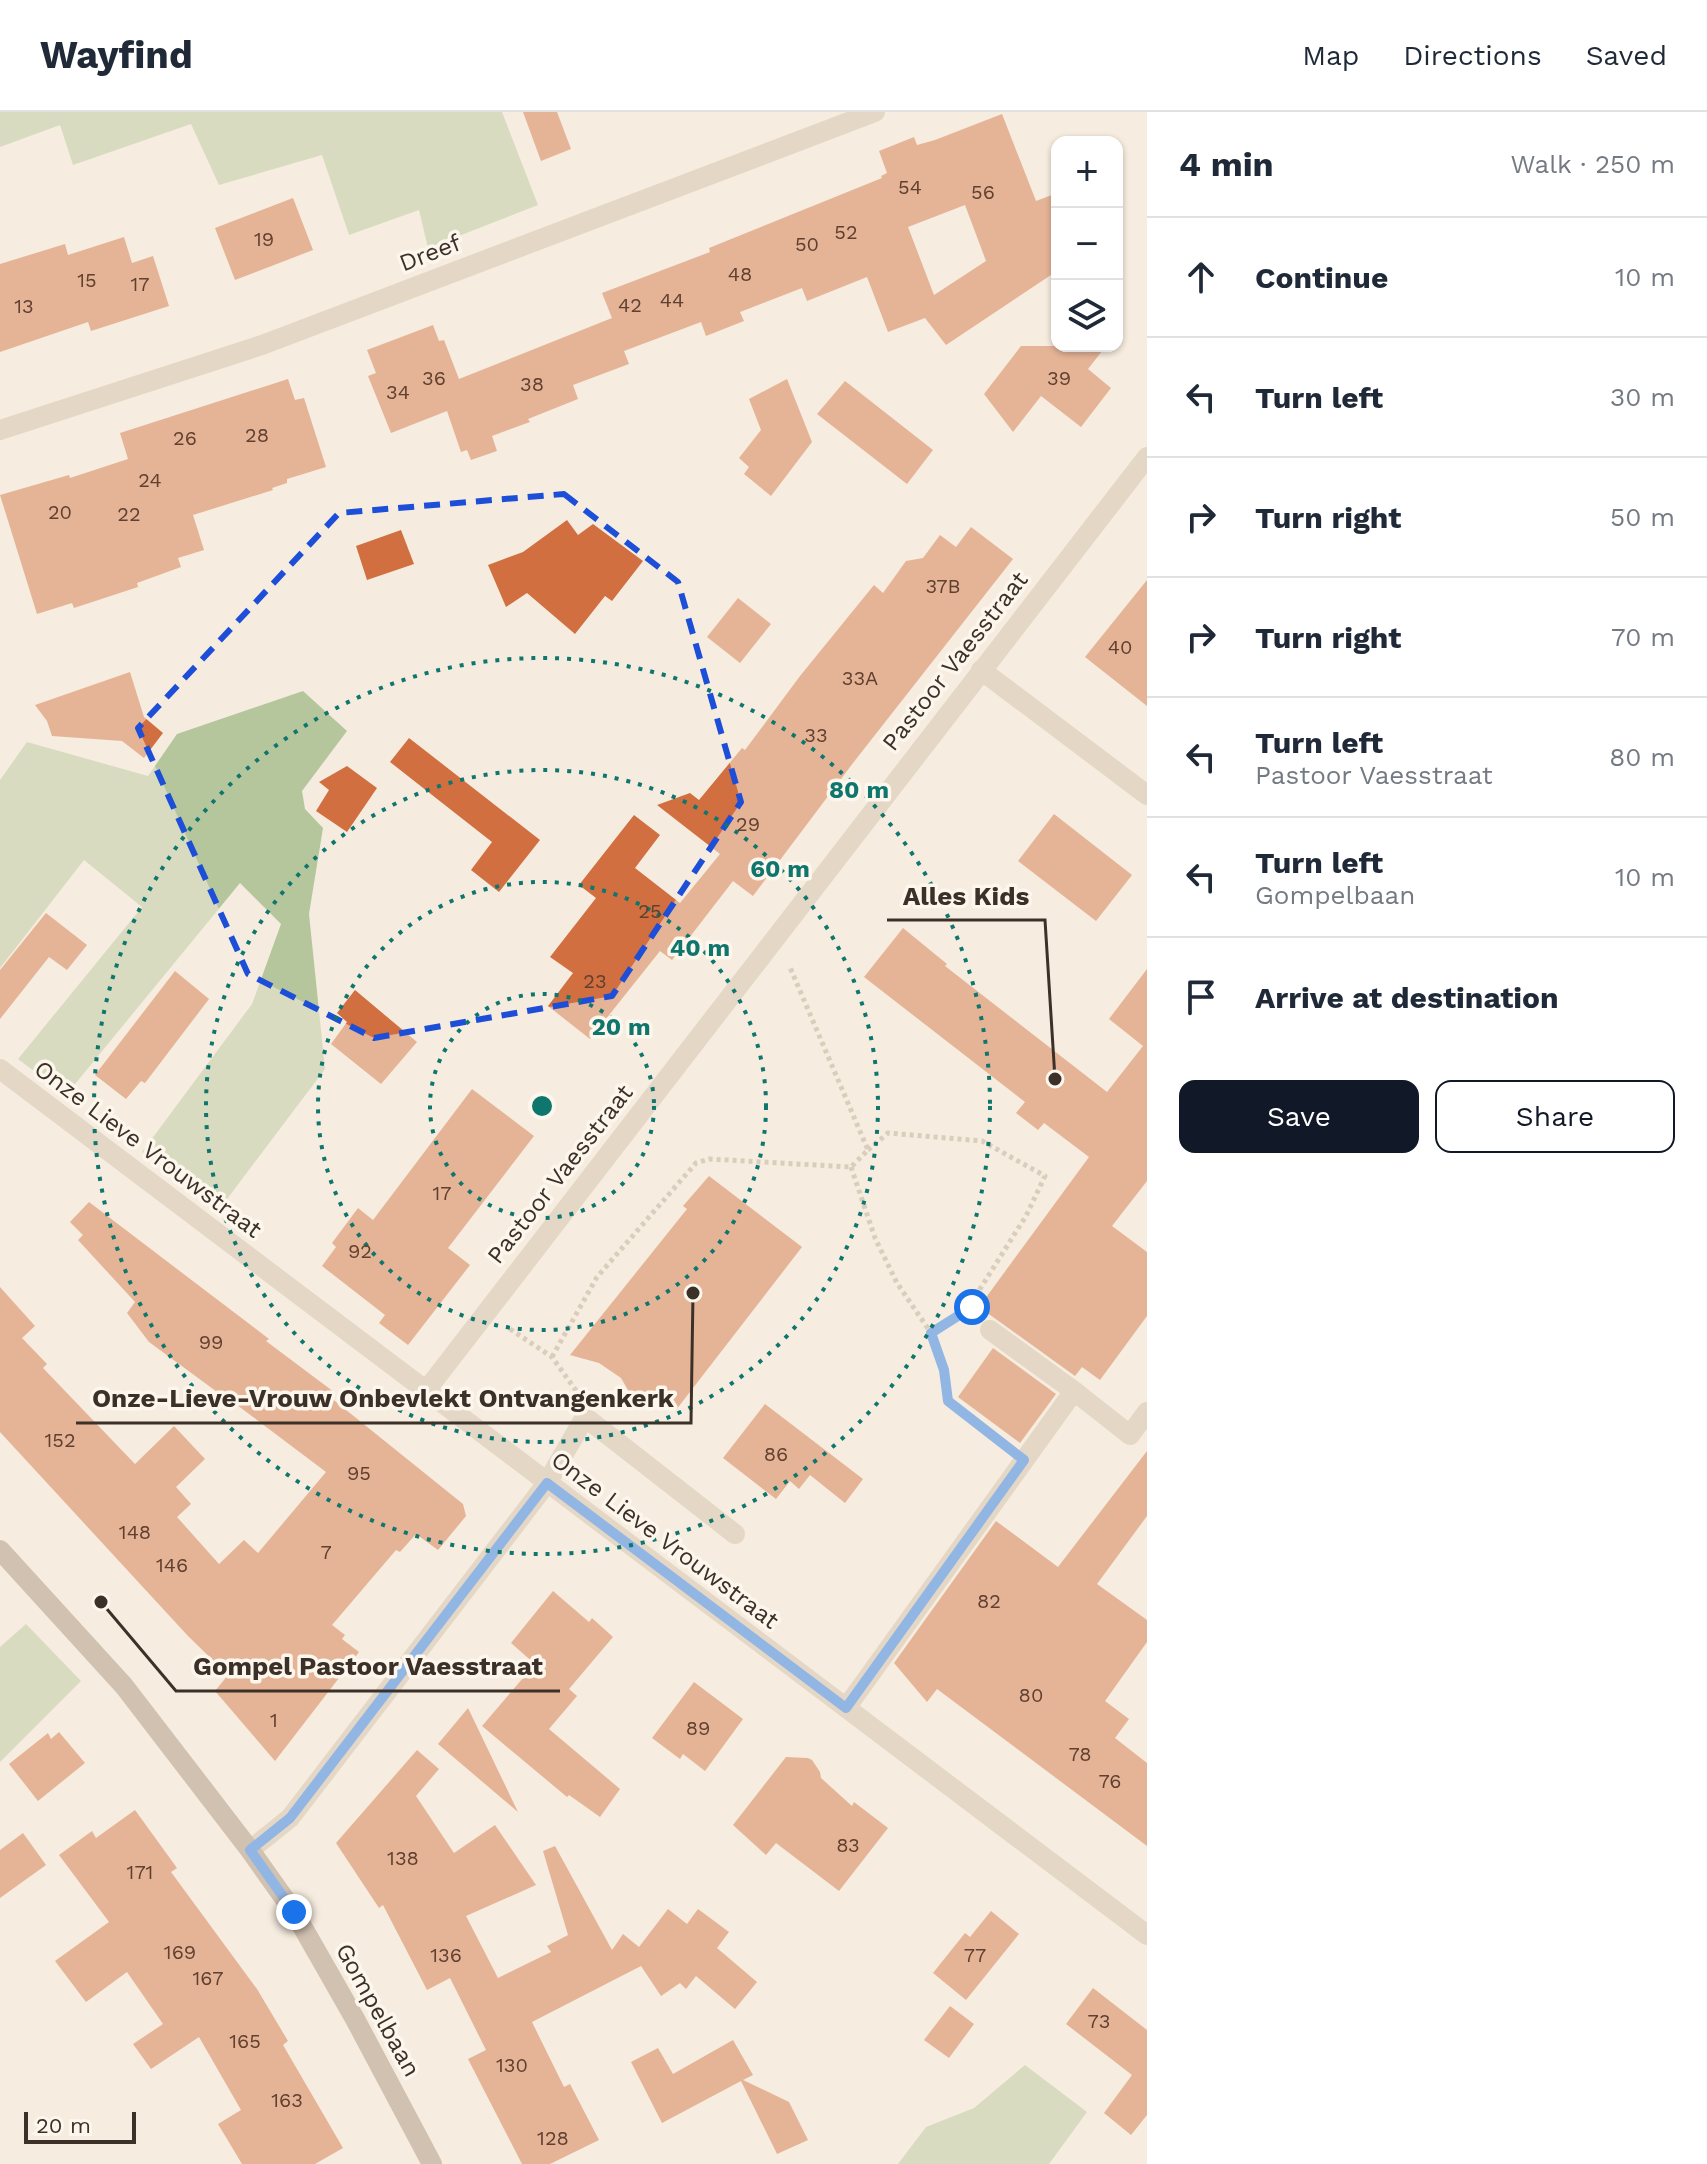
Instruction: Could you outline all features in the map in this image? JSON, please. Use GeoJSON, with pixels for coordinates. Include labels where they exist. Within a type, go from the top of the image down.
{"type":"FeatureCollection","features":[{"type":"Feature","properties":{"kind":"street","name":"Dreef"},"geometry":{"type":"LineString","coordinates":[[0,430],[262,345],[875,112]]}},
{"type":"Feature","properties":{"kind":"street","name":"Pastoor Vaesstraat"},"geometry":{"type":"LineString","coordinates":[[425,1392],[1147,457]]}},
{"type":"Feature","properties":{"kind":"street"},"geometry":{"type":"LineString","coordinates":[[981,670],[1147,795]]}},
{"type":"Feature","properties":{"kind":"street","name":"Onze Lieve Vrouwstraat"},"geometry":{"type":"LineString","coordinates":[[0,1069],[1147,1935]]}},
{"type":"Feature","properties":{"kind":"street"},"geometry":{"type":"LineString","coordinates":[[990,1330],[1130,1435],[1147,1412]]}},
{"type":"Feature","properties":{"kind":"street"},"geometry":{"type":"LineString","coordinates":[[846,1708],[1074,1391]]}},
{"type":"Feature","properties":{"kind":"street"},"geometry":{"type":"LineString","coordinates":[[250,1850],[290,1818],[547,1483],[585,1417],[735,1534]]}},
{"type":"Feature","properties":{"kind":"street","name":"Gompelbaan"},"geometry":{"type":"LineString","coordinates":[[0,1550],[124,1686],[294,1912],[432,2164]]}},
{"type":"Feature","properties":{"kind":"path"},"geometry":{"type":"LineString","coordinates":[[777,935],[868,1150]]}},
{"type":"Feature","properties":{"kind":"path"},"geometry":{"type":"LineString","coordinates":[[552,1357],[597,1277],[696,1163],[709,1159],[851,1167],[888,1133],[982,1141],[1045,1176],[1026,1216],[972,1307],[931,1333]]}},
{"type":"Feature","properties":{"kind":"path"},"geometry":{"type":"LineString","coordinates":[[851,1167],[897,1283],[931,1333],[944,1370],[948,1401],[1024,1460]]}},
{"type":"Feature","properties":{"kind":"path"},"geometry":{"type":"LineString","coordinates":[[486,1312],[552,1357],[576,1388],[585,1417]]}},
{"type":"Feature","properties":{"kind":"highlighted area"},"geometry":{"type":"Polygon","coordinates":[[[564,494],[678,582],[741,802],[612,996],[374,1038],[248,974],[138,728],[339,513],[564,494]]]}},
{"type":"Feature","properties":{"kind":"green space"},"geometry":{"type":"Polygon","coordinates":[[[0,112],[502,112],[538,205],[428,248],[419,210],[349,235],[322,155],[219,185],[191,124],[73,165],[60,125],[0,147],[0,112]]]}},
{"type":"Feature","properties":{"kind":"green space"},"geometry":{"type":"Polygon","coordinates":[[[303,691],[347,731],[302,791],[305,809],[323,828],[309,914],[325,1069],[218,1211],[142,1152],[252,1004],[281,924],[240,883],[66,1095],[18,1059],[142,907],[84,860],[0,968],[0,780],[27,742],[148,776],[177,734],[303,691]]]}},
{"type":"Feature","properties":{"kind":"green space"},"geometry":{"type":"Polygon","coordinates":[[[26,1624],[81,1681],[0,1762],[0,1647],[26,1624]]]}},
{"type":"Feature","properties":{"kind":"green space"},"geometry":{"type":"Polygon","coordinates":[[[1025,2065],[1087,2112],[1049,2164],[898,2164],[926,2127],[974,2108],[1025,2065]]]}},
{"type":"Feature","properties":{"kind":"building"},"geometry":{"type":"Polygon","coordinates":[[[523,112],[557,112],[571,149],[541,161],[523,112]]]}},
{"type":"Feature","properties":{"kind":"building"},"geometry":{"type":"Polygon","coordinates":[[[1002,114],[1036,201],[1051,195],[1051,275],[946,345],[925,318],[888,332],[867,277],[807,301],[802,288],[740,312],[744,321],[706,336],[701,322],[624,351],[629,364],[573,385],[578,399],[492,436],[497,451],[471,460],[467,450],[461,452],[447,411],[391,433],[368,376],[376,373],[367,350],[433,325],[439,341],[444,340],[459,379],[612,318],[602,293],[710,252],[709,248],[882,178],[887,173],[879,151],[914,137],[917,145],[1002,114]],[[965,205],[908,227],[934,295],[986,261],[965,205]]]}},
{"type":"Feature","properties":{"kind":"building"},"geometry":{"type":"Polygon","coordinates":[[[293,198],[313,250],[235,280],[215,228],[293,198]]]}},
{"type":"Feature","properties":{"kind":"building"},"geometry":{"type":"Polygon","coordinates":[[[124,237],[132,263],[153,256],[169,306],[91,331],[88,322],[0,352],[0,264],[65,244],[68,255],[124,237]]]}},
{"type":"Feature","properties":{"kind":"building"},"geometry":{"type":"Polygon","coordinates":[[[1021,346],[1051,346],[1051,352],[1101,352],[1088,369],[1111,388],[1081,427],[1041,396],[1013,432],[984,394],[1021,346]]]}},
{"type":"Feature","properties":{"kind":"building"},"geometry":{"type":"Polygon","coordinates":[[[288,379],[295,400],[304,398],[326,467],[287,479],[287,483],[273,490],[193,515],[204,550],[178,558],[181,567],[137,583],[138,587],[74,608],[72,603],[37,614],[0,495],[69,475],[70,478],[128,459],[120,433],[288,379]]]}},
{"type":"Feature","properties":{"kind":"building"},"geometry":{"type":"Polygon","coordinates":[[[787,379],[812,442],[771,496],[744,474],[749,467],[739,458],[761,430],[749,399],[787,379]]]}},
{"type":"Feature","properties":{"kind":"building"},"geometry":{"type":"Polygon","coordinates":[[[845,381],[933,450],[907,484],[817,414],[845,381]]]}},
{"type":"Feature","properties":{"kind":"building"},"geometry":{"type":"Polygon","coordinates":[[[567,520],[578,535],[593,524],[643,561],[612,601],[605,596],[575,634],[527,593],[506,607],[488,565],[523,552],[567,520]]]}},
{"type":"Feature","properties":{"kind":"building"},"geometry":{"type":"Polygon","coordinates":[[[971,527],[1013,559],[753,896],[733,881],[672,960],[660,951],[590,1039],[548,1006],[573,973],[550,957],[596,898],[579,885],[634,815],[660,835],[635,868],[680,903],[720,854],[657,805],[690,793],[699,800],[742,748],[745,750],[874,585],[883,593],[906,561],[923,558],[940,535],[956,547],[971,527]]]}},
{"type":"Feature","properties":{"kind":"building"},"geometry":{"type":"Polygon","coordinates":[[[401,530],[414,564],[367,580],[356,546],[401,530]]]}},
{"type":"Feature","properties":{"kind":"building"},"geometry":{"type":"Polygon","coordinates":[[[1147,580],[1147,706],[1085,657],[1147,580]]]}},
{"type":"Feature","properties":{"kind":"building"},"geometry":{"type":"Polygon","coordinates":[[[738,598],[771,624],[740,663],[707,637],[738,598]]]}},
{"type":"Feature","properties":{"kind":"building"},"geometry":{"type":"Polygon","coordinates":[[[130,672],[144,717],[163,733],[144,758],[122,741],[52,736],[47,721],[35,705],[130,672]]]}},
{"type":"Feature","properties":{"kind":"building"},"geometry":{"type":"Polygon","coordinates":[[[409,738],[540,840],[499,892],[471,870],[492,842],[390,762],[409,738]]]}},
{"type":"Feature","properties":{"kind":"building"},"geometry":{"type":"Polygon","coordinates":[[[347,766],[377,788],[347,832],[316,811],[329,790],[319,782],[347,766]]]}},
{"type":"Feature","properties":{"kind":"building"},"geometry":{"type":"Polygon","coordinates":[[[1054,814],[1132,875],[1096,921],[1018,861],[1054,814]]]}},
{"type":"Feature","properties":{"kind":"building"},"geometry":{"type":"Polygon","coordinates":[[[46,913],[87,945],[67,970],[49,957],[0,1019],[0,970],[46,913]]]}},
{"type":"Feature","properties":{"kind":"building"},"geometry":{"type":"Polygon","coordinates":[[[903,928],[947,964],[945,966],[1107,1092],[1143,1046],[1109,1019],[1147,969],[1147,1181],[1112,1226],[1147,1252],[1147,1316],[1100,1380],[1082,1367],[1075,1376],[979,1307],[1089,1157],[1044,1123],[1038,1130],[1016,1113],[1025,1102],[864,977],[903,928]]]}},
{"type":"Feature","properties":{"kind":"building"},"geometry":{"type":"Polygon","coordinates":[[[175,971],[209,999],[145,1083],[141,1081],[126,1099],[95,1075],[175,971]]]}},
{"type":"Feature","properties":{"kind":"building"},"geometry":{"type":"Polygon","coordinates":[[[355,990],[417,1042],[381,1084],[331,1044],[347,1022],[337,1013],[355,990]]]}},
{"type":"Feature","properties":{"kind":"building"},"geometry":{"type":"Polygon","coordinates":[[[472,1089],[534,1136],[448,1248],[470,1265],[408,1345],[379,1323],[385,1315],[322,1266],[336,1247],[332,1243],[358,1208],[373,1220],[472,1089]]]}},
{"type":"Feature","properties":{"kind":"building"},"geometry":{"type":"Polygon","coordinates":[[[709,1176],[802,1247],[676,1410],[632,1397],[621,1378],[599,1363],[570,1355],[687,1209],[683,1206],[709,1176]]]}},
{"type":"Feature","properties":{"kind":"building"},"geometry":{"type":"Polygon","coordinates":[[[89,1202],[269,1339],[266,1341],[334,1392],[330,1397],[463,1504],[466,1516],[438,1550],[416,1534],[400,1552],[396,1550],[332,1625],[345,1635],[342,1639],[359,1652],[275,1761],[215,1691],[228,1675],[188,1636],[0,1432],[0,1287],[35,1326],[22,1338],[47,1364],[43,1368],[135,1464],[174,1426],[205,1459],[176,1487],[191,1504],[177,1517],[219,1564],[244,1540],[258,1553],[326,1472],[149,1342],[127,1313],[135,1302],[78,1240],[83,1235],[70,1222],[89,1202]]]}},
{"type":"Feature","properties":{"kind":"building"},"geometry":{"type":"Polygon","coordinates":[[[993,1348],[1056,1394],[1020,1443],[958,1397],[993,1348]]]}},
{"type":"Feature","properties":{"kind":"building"},"geometry":{"type":"Polygon","coordinates":[[[765,1404],[863,1479],[845,1503],[810,1475],[799,1489],[790,1481],[776,1499],[723,1458],[765,1404]]]}},
{"type":"Feature","properties":{"kind":"building"},"geometry":{"type":"Polygon","coordinates":[[[1147,1451],[1147,1516],[1097,1584],[1147,1620],[1147,1642],[1105,1701],[1129,1719],[1115,1738],[1147,1763],[1147,1846],[937,1689],[927,1702],[894,1663],[996,1521],[1058,1567],[1147,1451]]]}},
{"type":"Feature","properties":{"kind":"building"},"geometry":{"type":"Polygon","coordinates":[[[553,1591],[589,1622],[592,1618],[613,1637],[569,1689],[577,1696],[549,1729],[620,1789],[600,1817],[569,1795],[567,1797],[482,1726],[535,1664],[511,1643],[553,1591]]]}},
{"type":"Feature","properties":{"kind":"building"},"geometry":{"type":"Polygon","coordinates":[[[694,1682],[743,1719],[705,1771],[683,1754],[680,1759],[652,1738],[694,1682]]]}},
{"type":"Feature","properties":{"kind":"building"},"geometry":{"type":"Polygon","coordinates":[[[468,1708],[518,1812],[438,1744],[468,1708]]]}},
{"type":"Feature","properties":{"kind":"building"},"geometry":{"type":"Polygon","coordinates":[[[59,1732],[85,1763],[38,1801],[9,1764],[48,1733],[51,1739],[59,1732]]]}},
{"type":"Feature","properties":{"kind":"building"},"geometry":{"type":"Polygon","coordinates":[[[417,1750],[439,1769],[416,1796],[454,1853],[495,1825],[536,1885],[466,1916],[498,1978],[551,1952],[547,1946],[568,1935],[543,1851],[555,1846],[612,1950],[623,1934],[639,1947],[668,1909],[687,1924],[698,1909],[729,1932],[717,1948],[757,1982],[735,2009],[696,1976],[686,1989],[680,1983],[661,1996],[641,1966],[532,2022],[564,2087],[570,2084],[599,2140],[550,2164],[522,2164],[468,2059],[486,2050],[450,1978],[427,1990],[383,1905],[379,1908],[336,1843],[417,1750]]]}},
{"type":"Feature","properties":{"kind":"building"},"geometry":{"type":"Polygon","coordinates":[[[786,1757],[812,1760],[821,1778],[852,1806],[854,1802],[888,1828],[839,1891],[776,1843],[766,1855],[733,1825],[786,1757]]]}},
{"type":"Feature","properties":{"kind":"building"},"geometry":{"type":"Polygon","coordinates":[[[135,1810],[177,1868],[171,1872],[257,1989],[288,2041],[283,2045],[343,2148],[315,2164],[242,2164],[218,2124],[241,2110],[199,2037],[151,2069],[133,2044],[163,2024],[127,1972],[86,2002],[55,1961],[109,1922],[59,1855],[92,1831],[96,1838],[135,1810]]]}},
{"type":"Feature","properties":{"kind":"building"},"geometry":{"type":"Polygon","coordinates":[[[23,1833],[46,1865],[0,1898],[0,1850],[23,1833]]]}},
{"type":"Feature","properties":{"kind":"building"},"geometry":{"type":"Polygon","coordinates":[[[991,1911],[1019,1934],[966,2000],[933,1973],[965,1933],[970,1937],[991,1911]]]}},
{"type":"Feature","properties":{"kind":"building"},"geometry":{"type":"Polygon","coordinates":[[[1093,1988],[1147,2030],[1147,2115],[1131,2135],[1104,2113],[1132,2075],[1066,2024],[1093,1988]]]}},
{"type":"Feature","properties":{"kind":"building"},"geometry":{"type":"Polygon","coordinates":[[[950,2006],[974,2024],[949,2058],[924,2040],[950,2006]]]}},
{"type":"Feature","properties":{"kind":"building"},"geometry":{"type":"Polygon","coordinates":[[[733,2040],[753,2075],[743,2080],[789,2102],[808,2140],[777,2154],[741,2081],[662,2123],[631,2062],[658,2048],[673,2074],[733,2040]]]}},
{"type":"Feature","properties":{"kind":"place","name":"Alles Kids"},"geometry":{"type":"Point","coordinates":[1055,1079]}},
{"type":"Feature","properties":{"kind":"place","name":"Onze-Lieve-Vrouw Onbevlekt Ontvangenkerk"},"geometry":{"type":"Point","coordinates":[693,1293]}},
{"type":"Feature","properties":{"kind":"place","name":"Gompel Pastoor Vaesstraat"},"geometry":{"type":"Point","coordinates":[101,1602]}},
{"type":"Feature","properties":{"kind":"route"},"geometry":{"type":"LineString","coordinates":[[294,1912],[250,1850],[290,1818],[547,1483],[846,1708],[1024,1460],[948,1401],[944,1370],[931,1333],[972,1307]]}}]}
